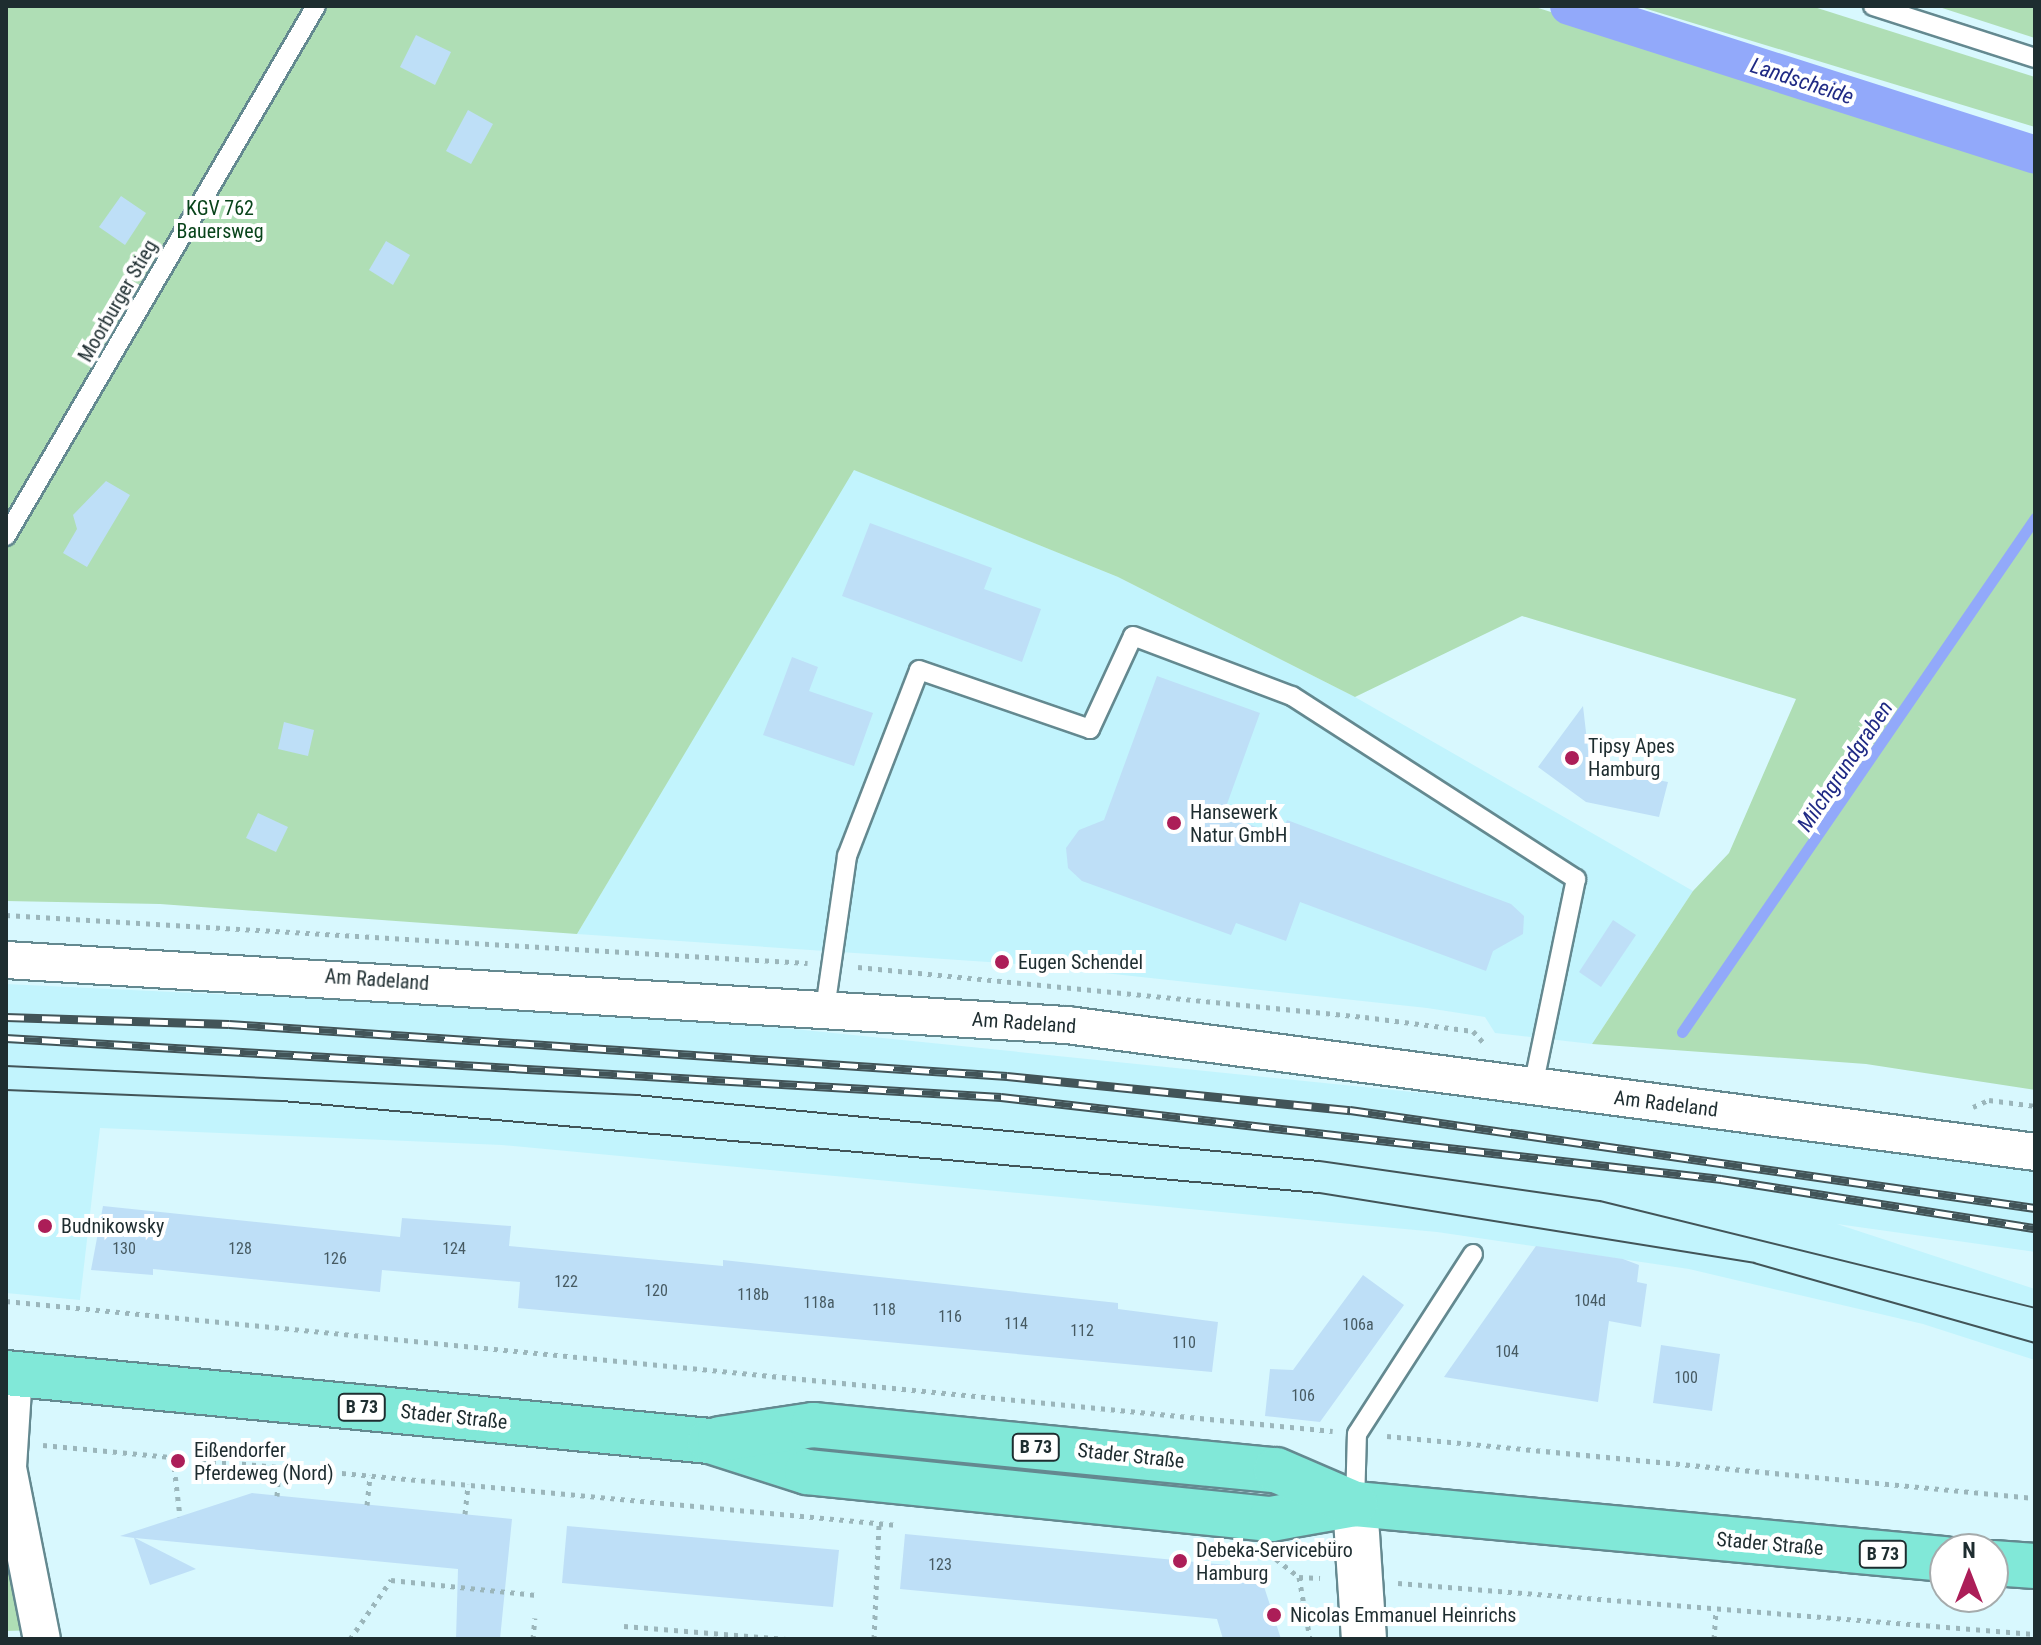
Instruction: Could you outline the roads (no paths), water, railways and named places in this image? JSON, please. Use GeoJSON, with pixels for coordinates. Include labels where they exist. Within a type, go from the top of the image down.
{"type":"FeatureCollection","features":[{"type":"Feature","properties":{"kind":"main road","name":"Stader Straße"},"geometry":{"type":"LineString","coordinates":[[10,1373],[710,1441],[813,1425],[1276,1470],[1355,1504],[1929,1558]]}},
{"type":"Feature","properties":{"kind":"main road"},"geometry":{"type":"LineString","coordinates":[[2009,1564],[2035,1566]]}},
{"type":"Feature","properties":{"kind":"street","name":"Am Radeland"},"geometry":{"type":"LineString","coordinates":[[6,960],[1067,1025],[2035,1152]]}},
{"type":"Feature","properties":{"kind":"street"},"geometry":{"type":"LineString","coordinates":[[10,1373],[8,1441],[42,1639]]}},
{"type":"Feature","properties":{"kind":"street"},"geometry":{"type":"LineString","coordinates":[[1355,1504],[1364,1639]]}},
{"type":"Feature","properties":{"kind":"lane","name":"Moorburger Stieg"},"geometry":{"type":"LineString","coordinates":[[6,536],[316,6]]}},
{"type":"Feature","properties":{"kind":"lane"},"geometry":{"type":"LineString","coordinates":[[1873,6],[2035,58]]}},
{"type":"Feature","properties":{"kind":"lane"},"geometry":{"type":"LineString","coordinates":[[825,1009],[847,856],[919,670],[1090,729],[1133,636],[1292,696],[1576,879],[1533,1086]]}},
{"type":"Feature","properties":{"kind":"lane"},"geometry":{"type":"LineString","coordinates":[[1355,1504],[1357,1434],[1473,1254]]}},
{"type":"Feature","properties":{"kind":"waterway","name":"Landscheide"},"geometry":{"type":"LineString","coordinates":[[1569,6],[2035,155]]}},
{"type":"Feature","properties":{"kind":"waterway","name":"Milchgrundgraben"},"geometry":{"type":"LineString","coordinates":[[1682,1032],[2035,518]]}},
{"type":"Feature","properties":{"kind":"tram line"},"geometry":{"type":"LineString","coordinates":[[6,1066],[636,1095],[1319,1161],[1600,1201],[2035,1308]]}},
{"type":"Feature","properties":{"kind":"tram line"},"geometry":{"type":"LineString","coordinates":[[6,1090],[282,1101],[1319,1193],[1754,1263],[2035,1343]]}},
{"type":"Feature","properties":{"kind":"railway"},"geometry":{"type":"LineString","coordinates":[[6,1017],[229,1024],[1007,1076],[1350,1110],[2035,1208]]}},
{"type":"Feature","properties":{"kind":"railway"},"geometry":{"type":"LineString","coordinates":[[6,1038],[1001,1097],[1721,1179],[2035,1228]]}},
{"type":"Feature","properties":{"kind":"place","name":"Tipsy Apes Hamburg"},"geometry":{"type":"Point","coordinates":[1572,758]}},
{"type":"Feature","properties":{"kind":"place","name":"Hansewerk Natur GmbH"},"geometry":{"type":"Point","coordinates":[1174,823]}},
{"type":"Feature","properties":{"kind":"place","name":"Eugen Schendel"},"geometry":{"type":"Point","coordinates":[1002,962]}},
{"type":"Feature","properties":{"kind":"place","name":"Budnikowsky"},"geometry":{"type":"Point","coordinates":[45,1226]}},
{"type":"Feature","properties":{"kind":"place","name":"Eißendorfer Pferdeweg (Nord)"},"geometry":{"type":"Point","coordinates":[178,1461]}},
{"type":"Feature","properties":{"kind":"place","name":"Debeka-Servicebüro Hamburg"},"geometry":{"type":"Point","coordinates":[1180,1561]}},
{"type":"Feature","properties":{"kind":"place","name":"Nicolas Emmanuel Heinrichs"},"geometry":{"type":"Point","coordinates":[1274,1615]}},
{"type":"Feature","properties":{"kind":"park label","name":"KGV 762 Bauersweg"},"geometry":{"type":"Point","coordinates":[220,220]}}]}
